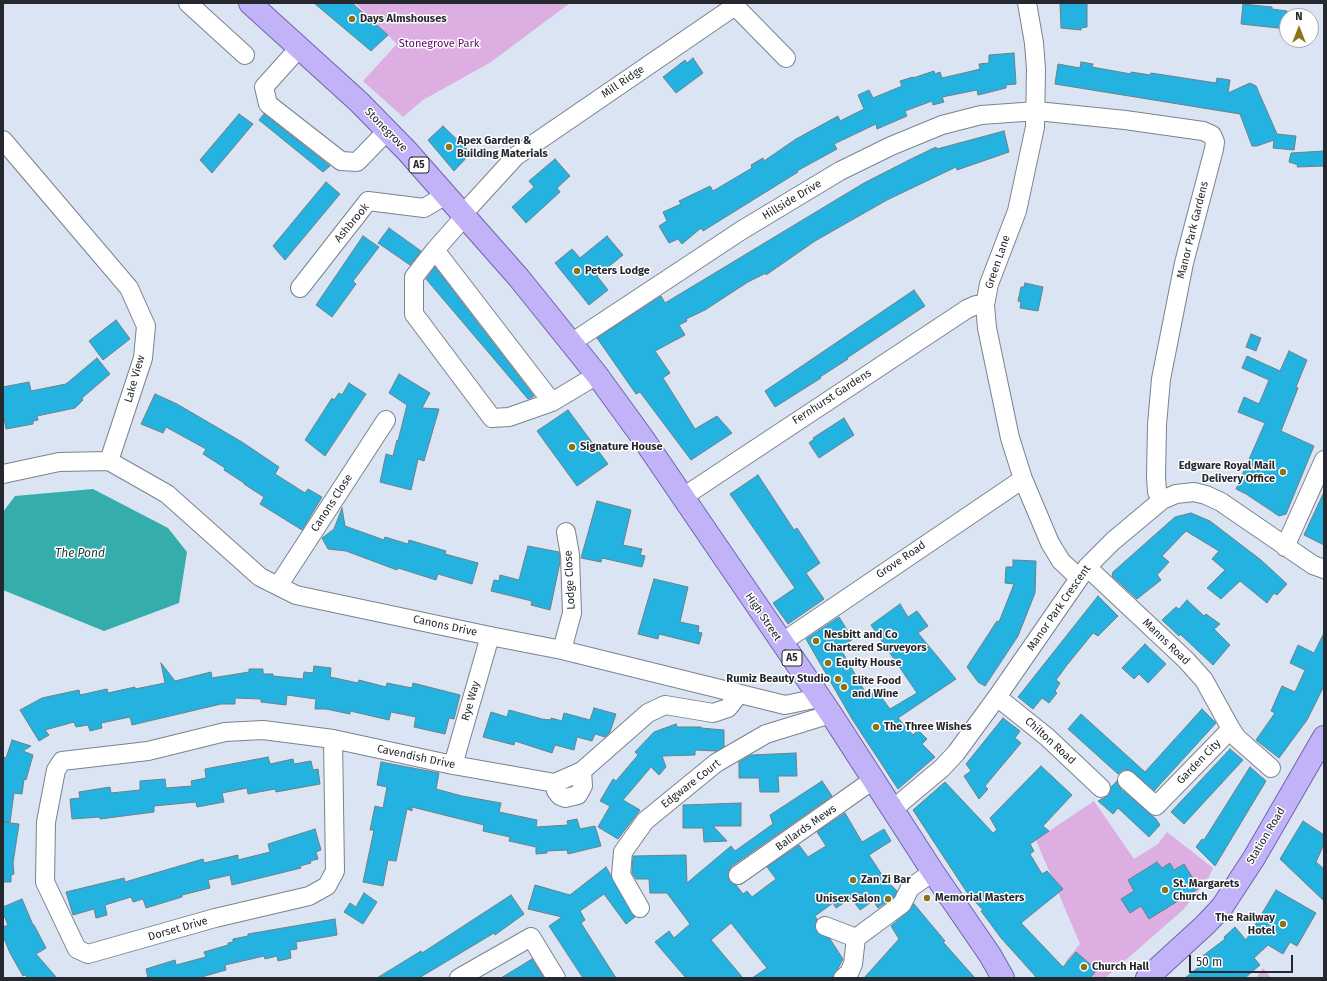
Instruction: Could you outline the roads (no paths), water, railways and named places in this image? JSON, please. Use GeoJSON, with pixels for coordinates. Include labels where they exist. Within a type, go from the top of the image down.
{"type":"FeatureCollection","features":[{"type":"Feature","properties":{"kind":"main road","name":"Stonegrove"},"geometry":{"type":"LineString","coordinates":[[250,3],[359,102],[387,131],[519,278],[571,343]]}},
{"type":"Feature","properties":{"kind":"main road","name":"High Street"},"geometry":{"type":"LineString","coordinates":[[571,343],[597,375],[683,497],[825,706],[933,872],[990,954],[1003,978]]}},
{"type":"Feature","properties":{"kind":"main road","name":"Station Road"},"geometry":{"type":"LineString","coordinates":[[1147,978],[1205,925],[1222,907],[1254,858],[1324,737]]}},
{"type":"Feature","properties":{"kind":"main road","name":"High Street"},"geometry":{"type":"LineString","coordinates":[[990,954],[1009,966],[1019,978]]}},
{"type":"Feature","properties":{"kind":"street"},"geometry":{"type":"LineString","coordinates":[[188,3],[245,55]]}},
{"type":"Feature","properties":{"kind":"street","name":"Green Lane"},"geometry":{"type":"LineString","coordinates":[[1027,3],[1034,43],[1037,111],[1027,173],[1017,211],[989,284],[985,305],[986,328],[1010,438],[1023,479],[1050,544],[1061,561],[1082,572]]}},
{"type":"Feature","properties":{"kind":"street","name":"Mill Ridge"},"geometry":{"type":"LineString","coordinates":[[464,215],[516,156],[735,6],[786,58]]}},
{"type":"Feature","properties":{"kind":"street"},"geometry":{"type":"LineString","coordinates":[[299,48],[264,87],[268,104],[341,161],[357,162],[387,131]]}},
{"type":"Feature","properties":{"kind":"street","name":"Hillside Drive"},"geometry":{"type":"LineString","coordinates":[[571,343],[742,230],[840,171],[878,152],[948,124],[981,115],[1037,111]]}},
{"type":"Feature","properties":{"kind":"street","name":"Manor Park Gardens"},"geometry":{"type":"LineString","coordinates":[[1037,111],[1125,120],[1203,132],[1212,135],[1215,142],[1184,263],[1161,379],[1157,425],[1156,476],[1157,492],[1162,500]]}},
{"type":"Feature","properties":{"kind":"street","name":"Lake View"},"geometry":{"type":"LineString","coordinates":[[3,140],[129,288],[146,326],[143,358],[109,460]]}},
{"type":"Feature","properties":{"kind":"street","name":"Ashbrook"},"geometry":{"type":"LineString","coordinates":[[300,288],[368,201],[424,208],[446,195]]}},
{"type":"Feature","properties":{"kind":"street"},"geometry":{"type":"LineString","coordinates":[[464,215],[414,277],[414,314],[492,418],[509,417],[552,402],[597,375]]}},
{"type":"Feature","properties":{"kind":"street"},"geometry":{"type":"LineString","coordinates":[[435,250],[552,402]]}},
{"type":"Feature","properties":{"kind":"street","name":"Fernhurst Gardens"},"geometry":{"type":"LineString","coordinates":[[683,497],[966,309],[976,305],[985,305]]}},
{"type":"Feature","properties":{"kind":"street","name":"Canons Close"},"geometry":{"type":"LineString","coordinates":[[278,586],[386,420]]}},
{"type":"Feature","properties":{"kind":"street"},"geometry":{"type":"LineString","coordinates":[[3,474],[59,462],[109,460]]}},
{"type":"Feature","properties":{"kind":"street","name":"Canons Drive"},"geometry":{"type":"LineString","coordinates":[[109,460],[167,494],[260,577],[296,595],[562,650],[785,705],[825,706]]}},
{"type":"Feature","properties":{"kind":"street"},"geometry":{"type":"LineString","coordinates":[[1285,547],[1324,460]]}},
{"type":"Feature","properties":{"kind":"street","name":"Grove Road"},"geometry":{"type":"LineString","coordinates":[[781,643],[1023,479]]}},
{"type":"Feature","properties":{"kind":"street","name":"Manor Park Crescent"},"geometry":{"type":"LineString","coordinates":[[892,810],[952,758],[998,697],[1082,572],[1112,541],[1162,500],[1176,494],[1194,492],[1206,495],[1221,502],[1313,565],[1324,569]]}},
{"type":"Feature","properties":{"kind":"street","name":"Lodge Close"},"geometry":{"type":"LineString","coordinates":[[562,650],[572,612],[570,556],[566,532]]}},
{"type":"Feature","properties":{"kind":"street","name":"Manns Road"},"geometry":{"type":"LineString","coordinates":[[1082,572],[1186,660],[1204,680],[1231,729]]}},
{"type":"Feature","properties":{"kind":"street","name":"Rye Way"},"geometry":{"type":"LineString","coordinates":[[453,765],[490,636]]}},
{"type":"Feature","properties":{"kind":"street","name":"Cavendish Drive"},"geometry":{"type":"LineString","coordinates":[[62,761],[148,751],[225,732],[263,730],[333,739],[453,765],[555,783],[582,771],[648,713],[665,705],[713,713],[728,708],[739,694]]}},
{"type":"Feature","properties":{"kind":"street","name":"Chilton Road"},"geometry":{"type":"LineString","coordinates":[[998,697],[1047,737],[1101,788]]}},
{"type":"Feature","properties":{"kind":"street","name":"Edgware Court"},"geometry":{"type":"LineString","coordinates":[[640,908],[621,876],[623,852],[645,821],[716,763],[766,734],[825,706]]}},
{"type":"Feature","properties":{"kind":"street","name":"Garden City"},"geometry":{"type":"LineString","coordinates":[[1127,780],[1156,806],[1231,729],[1237,738],[1271,768]]}},
{"type":"Feature","properties":{"kind":"street","name":"Dorset Drive"},"geometry":{"type":"LineString","coordinates":[[62,761],[56,770],[46,822],[45,882],[76,949],[88,954],[216,918],[309,896],[327,886],[335,871],[333,739]]}},
{"type":"Feature","properties":{"kind":"street","name":"Ballards Mews"},"geometry":{"type":"LineString","coordinates":[[738,875],[873,780]]}},
{"type":"Feature","properties":{"kind":"street"},"geometry":{"type":"LineString","coordinates":[[843,978],[849,973],[853,964],[856,938],[902,904],[910,888],[933,872]]}},
{"type":"Feature","properties":{"kind":"street"},"geometry":{"type":"LineString","coordinates":[[825,926],[856,938]]}},
{"type":"Feature","properties":{"kind":"street"},"geometry":{"type":"LineString","coordinates":[[460,978],[531,937],[556,978]]}},
{"type":"Feature","properties":{"kind":"water","name":"The Pond"},"geometry":{"type":"Polygon","coordinates":[[[93,489],[168,528],[187,552],[179,603],[104,631],[3,590],[3,512],[15,496],[93,489]]]}},
{"type":"Feature","properties":{"kind":"place","name":"Days Almshouses"},"geometry":{"type":"Point","coordinates":[352,19]}},
{"type":"Feature","properties":{"kind":"place","name":"Apex Garden & Building Materials"},"geometry":{"type":"Point","coordinates":[449,147]}},
{"type":"Feature","properties":{"kind":"place","name":"Peters Lodge"},"geometry":{"type":"Point","coordinates":[577,271]}},
{"type":"Feature","properties":{"kind":"place","name":"Signature House"},"geometry":{"type":"Point","coordinates":[572,447]}},
{"type":"Feature","properties":{"kind":"place","name":"Edgware Royal Mail Delivery Office"},"geometry":{"type":"Point","coordinates":[1283,472]}},
{"type":"Feature","properties":{"kind":"place","name":"Nesbitt and Co Chartered Surveyors"},"geometry":{"type":"Point","coordinates":[816,641]}},
{"type":"Feature","properties":{"kind":"place","name":"Equity House"},"geometry":{"type":"Point","coordinates":[828,663]}},
{"type":"Feature","properties":{"kind":"place","name":"Rumiz Beauty Studio"},"geometry":{"type":"Point","coordinates":[838,679]}},
{"type":"Feature","properties":{"kind":"place","name":"Elite Food and Wine"},"geometry":{"type":"Point","coordinates":[844,687]}},
{"type":"Feature","properties":{"kind":"place","name":"The Three Wishes"},"geometry":{"type":"Point","coordinates":[876,727]}},
{"type":"Feature","properties":{"kind":"place","name":"Zan Zi Bar"},"geometry":{"type":"Point","coordinates":[853,880]}},
{"type":"Feature","properties":{"kind":"place","name":"St. Margarets Church"},"geometry":{"type":"Point","coordinates":[1165,890]}},
{"type":"Feature","properties":{"kind":"place","name":"Memorial Masters"},"geometry":{"type":"Point","coordinates":[927,898]}},
{"type":"Feature","properties":{"kind":"place","name":"Unisex Salon"},"geometry":{"type":"Point","coordinates":[888,899]}},
{"type":"Feature","properties":{"kind":"place","name":"The Railway Hotel"},"geometry":{"type":"Point","coordinates":[1283,924]}},
{"type":"Feature","properties":{"kind":"place","name":"Church Hall"},"geometry":{"type":"Point","coordinates":[1084,967]}},
{"type":"Feature","properties":{"kind":"park label","name":"Stonegrove Park"},"geometry":{"type":"Point","coordinates":[439,44]}}]}
